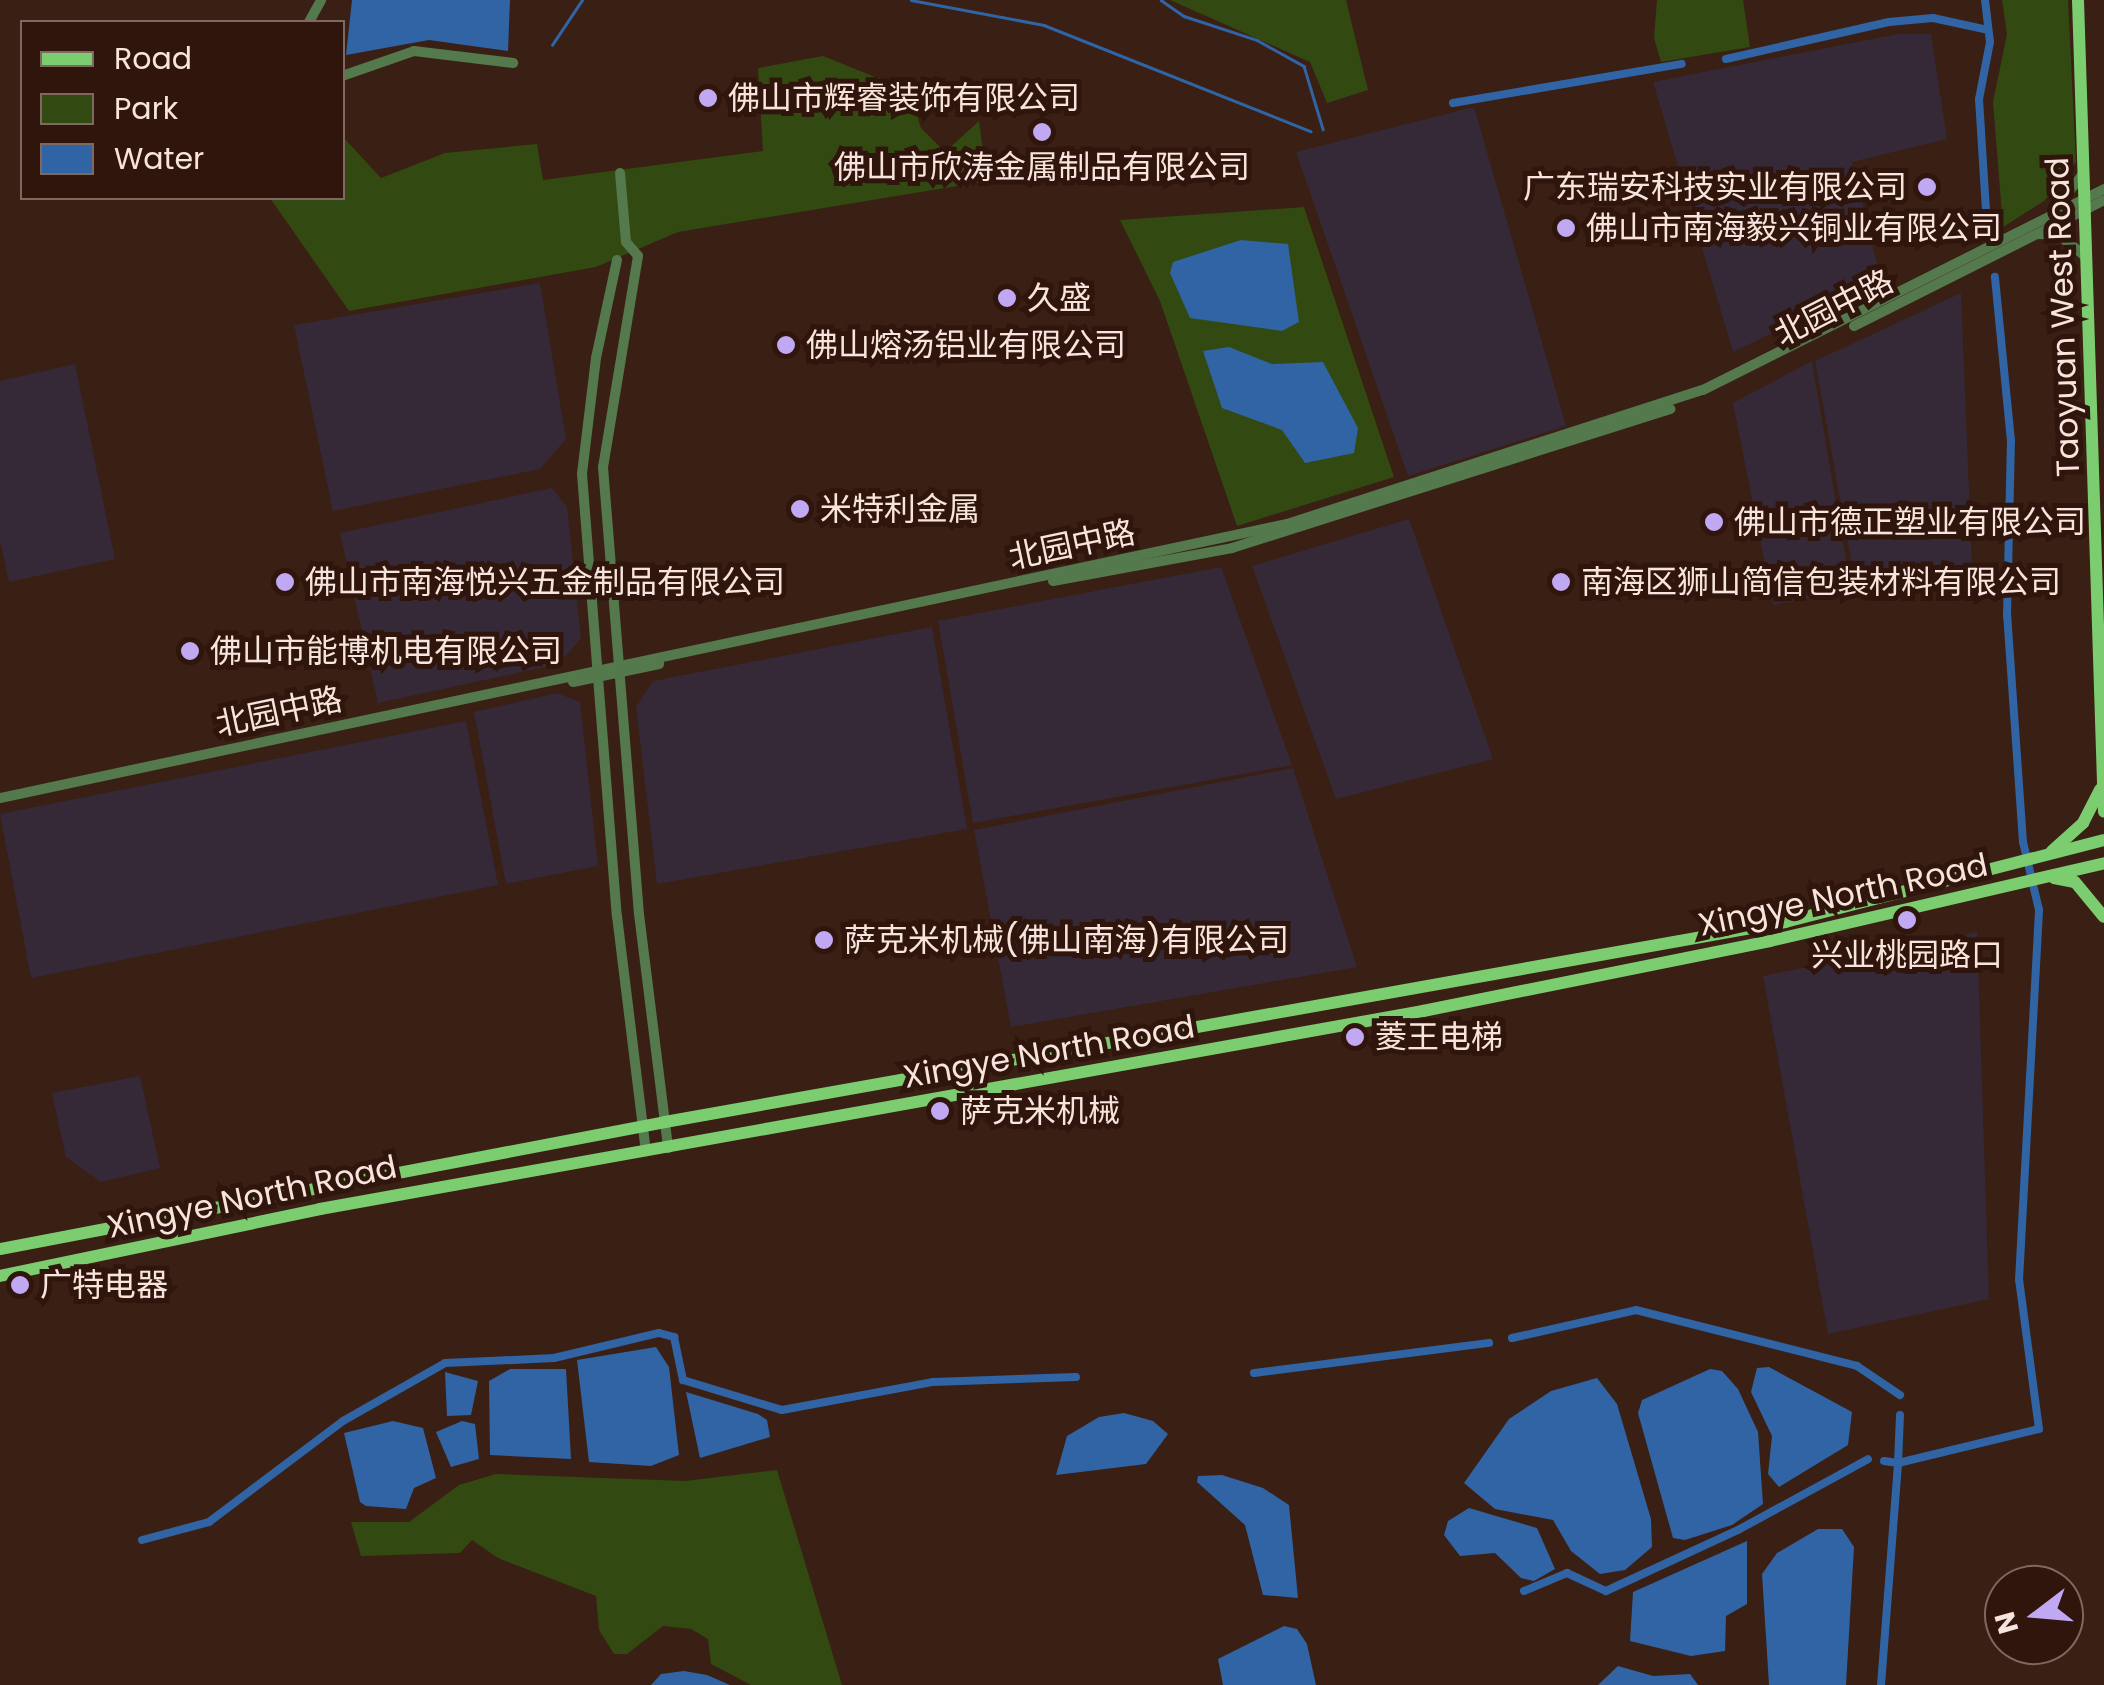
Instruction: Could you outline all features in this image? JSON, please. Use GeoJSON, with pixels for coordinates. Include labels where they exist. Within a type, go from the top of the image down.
{"type":"FeatureCollection","features":[{"type":"Feature","properties":{"kind":"main road","name":"Taoyuan West Road"},"geometry":{"type":"LineString","coordinates":[[2078,0],[2088,168],[2104,812]]}},
{"type":"Feature","properties":{"kind":"main road"},"geometry":{"type":"LineString","coordinates":[[2044,856],[2083,824],[2103,782]]}},
{"type":"Feature","properties":{"kind":"main road","name":"Xingye North Road"},"geometry":{"type":"LineString","coordinates":[[0,1249],[665,1122],[1785,922],[2104,840]]}},
{"type":"Feature","properties":{"kind":"main road","name":"Xingye North Road"},"geometry":{"type":"LineString","coordinates":[[0,1276],[320,1209],[1423,1011],[2017,885],[2104,863]]}},
{"type":"Feature","properties":{"kind":"main road"},"geometry":{"type":"LineString","coordinates":[[2051,877],[2074,882],[2104,917]]}},
{"type":"Feature","properties":{"kind":"street"},"geometry":{"type":"LineString","coordinates":[[345,75],[414,52],[513,63]]}},
{"type":"Feature","properties":{"kind":"street"},"geometry":{"type":"LineString","coordinates":[[2046,218],[2088,168]]}},
{"type":"Feature","properties":{"kind":"street"},"geometry":{"type":"LineString","coordinates":[[620,174],[626,242],[638,256],[603,467],[619,668],[668,1148]]}},
{"type":"Feature","properties":{"kind":"street","name":"北园中路"},"geometry":{"type":"LineString","coordinates":[[619,668],[1232,548],[1411,497],[1752,377],[2037,234],[2089,202],[2104,188]]}},
{"type":"Feature","properties":{"kind":"street","name":"北园中路"},"geometry":{"type":"LineString","coordinates":[[0,801],[1229,538],[1398,492],[1749,371],[2046,218],[2104,200]]}},
{"type":"Feature","properties":{"kind":"street"},"geometry":{"type":"LineString","coordinates":[[2037,234],[2059,235],[2090,261]]}},
{"type":"Feature","properties":{"kind":"street"},"geometry":{"type":"LineString","coordinates":[[617,260],[596,358],[582,474],[646,1151]]}},
{"type":"Feature","properties":{"kind":"shaded area"},"geometry":{"type":"Polygon","coordinates":[[[1898,34],[1931,34],[1947,139],[1852,162],[1881,280],[1733,352],[1653,82],[1898,34]]]}},
{"type":"Feature","properties":{"kind":"shaded area"},"geometry":{"type":"Polygon","coordinates":[[[1474,107],[1566,426],[1408,476],[1296,152],[1474,107]]]}},
{"type":"Feature","properties":{"kind":"shaded area"},"geometry":{"type":"Polygon","coordinates":[[[540,283],[566,439],[540,469],[333,511],[294,325],[540,283]]]}},
{"type":"Feature","properties":{"kind":"shaded area"},"geometry":{"type":"Polygon","coordinates":[[[1961,293],[1972,566],[1856,588],[1815,361],[1961,293]]]}},
{"type":"Feature","properties":{"kind":"shaded area"},"geometry":{"type":"Polygon","coordinates":[[[1812,361],[1851,590],[1773,605],[1733,403],[1812,361]]]}},
{"type":"Feature","properties":{"kind":"shaded area"},"geometry":{"type":"Polygon","coordinates":[[[75,364],[115,559],[9,582],[0,540],[0,381],[75,364]]]}},
{"type":"Feature","properties":{"kind":"shaded area"},"geometry":{"type":"Polygon","coordinates":[[[552,488],[567,507],[581,638],[559,664],[378,703],[340,533],[552,488]]]}},
{"type":"Feature","properties":{"kind":"shaded area"},"geometry":{"type":"Polygon","coordinates":[[[1409,519],[1493,759],[1336,799],[1252,566],[1409,519]]]}},
{"type":"Feature","properties":{"kind":"shaded area"},"geometry":{"type":"Polygon","coordinates":[[[1221,567],[1292,765],[973,823],[938,621],[1221,567]]]}},
{"type":"Feature","properties":{"kind":"shaded area"},"geometry":{"type":"Polygon","coordinates":[[[932,627],[967,829],[657,884],[636,707],[653,681],[932,627]]]}},
{"type":"Feature","properties":{"kind":"shaded area"},"geometry":{"type":"Polygon","coordinates":[[[557,693],[580,702],[598,866],[506,884],[474,712],[557,693]]]}},
{"type":"Feature","properties":{"kind":"shaded area"},"geometry":{"type":"Polygon","coordinates":[[[466,721],[498,885],[31,978],[0,814],[466,721]]]}},
{"type":"Feature","properties":{"kind":"shaded area","name":"菱王电梯"},"geometry":{"type":"Polygon","coordinates":[[[1293,768],[1357,967],[1011,1027],[974,830],[1293,768]]]}},
{"type":"Feature","properties":{"kind":"shaded area"},"geometry":{"type":"Polygon","coordinates":[[[1977,932],[1989,1299],[1828,1334],[1763,976],[1977,932]]]}},
{"type":"Feature","properties":{"kind":"shaded area"},"geometry":{"type":"Polygon","coordinates":[[[140,1076],[160,1168],[101,1182],[66,1157],[52,1093],[140,1076]]]}},
{"type":"Feature","properties":{"kind":"green space"},"geometry":{"type":"Polygon","coordinates":[[[1170,0],[1346,0],[1368,90],[1327,103],[1310,62],[1170,0]]]}},
{"type":"Feature","properties":{"kind":"green space"},"geometry":{"type":"Polygon","coordinates":[[[1657,0],[1743,0],[1750,47],[1661,62],[1654,38],[1657,0]]]}},
{"type":"Feature","properties":{"kind":"green space"},"geometry":{"type":"Polygon","coordinates":[[[2002,0],[2068,0],[2076,162],[2044,201],[2003,227],[1993,102],[2007,34],[2002,0]]]}},
{"type":"Feature","properties":{"kind":"green space"},"geometry":{"type":"Polygon","coordinates":[[[823,56],[885,81],[914,106],[921,128],[945,152],[979,121],[987,181],[678,232],[596,267],[349,311],[271,200],[345,200],[345,139],[381,178],[445,153],[537,144],[543,180],[763,151],[758,68],[823,56]]]}},
{"type":"Feature","properties":{"kind":"green space"},"geometry":{"type":"Polygon","coordinates":[[[1304,207],[1394,477],[1237,526],[1160,301],[1120,220],[1304,207]]]}},
{"type":"Feature","properties":{"kind":"green space"},"geometry":{"type":"Polygon","coordinates":[[[777,1470],[842,1685],[751,1685],[711,1664],[708,1639],[691,1629],[663,1626],[627,1654],[614,1654],[599,1630],[596,1596],[498,1558],[472,1540],[460,1553],[361,1556],[351,1522],[409,1522],[459,1485],[496,1474],[685,1481],[777,1470]]]}},
{"type":"Feature","properties":{"kind":"water"},"geometry":{"type":"Polygon","coordinates":[[[352,0],[510,0],[508,51],[429,40],[346,55],[352,0]]]}},
{"type":"Feature","properties":{"kind":"water"},"geometry":{"type":"Polygon","coordinates":[[[1241,240],[1288,244],[1299,322],[1282,331],[1190,318],[1170,273],[1173,262],[1241,240]]]}},
{"type":"Feature","properties":{"kind":"water"},"geometry":{"type":"Polygon","coordinates":[[[1229,347],[1272,364],[1323,362],[1358,428],[1354,453],[1305,463],[1282,430],[1222,408],[1203,351],[1229,347]]]}},
{"type":"Feature","properties":{"kind":"water"},"geometry":{"type":"Polygon","coordinates":[[[656,1347],[669,1367],[679,1455],[651,1466],[589,1462],[577,1360],[656,1347]]]}},
{"type":"Feature","properties":{"kind":"water"},"geometry":{"type":"Polygon","coordinates":[[[1769,1367],[1852,1412],[1848,1445],[1779,1487],[1768,1474],[1772,1436],[1751,1392],[1757,1368],[1769,1367]]]}},
{"type":"Feature","properties":{"kind":"water"},"geometry":{"type":"Polygon","coordinates":[[[510,1369],[566,1369],[571,1459],[490,1455],[489,1381],[510,1369]]]}},
{"type":"Feature","properties":{"kind":"water"},"geometry":{"type":"Polygon","coordinates":[[[1710,1369],[1722,1371],[1738,1389],[1758,1432],[1763,1504],[1732,1525],[1685,1540],[1673,1538],[1638,1413],[1642,1400],[1710,1369]]]}},
{"type":"Feature","properties":{"kind":"water"},"geometry":{"type":"Polygon","coordinates":[[[445,1372],[478,1381],[471,1415],[447,1416],[445,1372]]]}},
{"type":"Feature","properties":{"kind":"water"},"geometry":{"type":"Polygon","coordinates":[[[1597,1378],[1617,1404],[1651,1519],[1652,1547],[1625,1570],[1600,1574],[1571,1551],[1553,1520],[1495,1509],[1464,1483],[1509,1419],[1551,1391],[1597,1378]]]}},
{"type":"Feature","properties":{"kind":"water"},"geometry":{"type":"Polygon","coordinates":[[[686,1392],[758,1414],[767,1420],[770,1437],[700,1458],[686,1392]]]}},
{"type":"Feature","properties":{"kind":"water"},"geometry":{"type":"Polygon","coordinates":[[[1124,1413],[1153,1421],[1168,1434],[1146,1464],[1056,1475],[1067,1436],[1099,1417],[1124,1413]]]}},
{"type":"Feature","properties":{"kind":"water"},"geometry":{"type":"Polygon","coordinates":[[[393,1421],[423,1428],[436,1478],[414,1488],[406,1509],[366,1506],[360,1502],[344,1433],[393,1421]]]}},
{"type":"Feature","properties":{"kind":"water"},"geometry":{"type":"Polygon","coordinates":[[[462,1421],[475,1424],[479,1459],[451,1467],[436,1432],[462,1421]]]}},
{"type":"Feature","properties":{"kind":"water"},"geometry":{"type":"Polygon","coordinates":[[[1222,1475],[1263,1488],[1289,1505],[1298,1598],[1263,1595],[1245,1525],[1197,1482],[1198,1476],[1222,1475]]]}},
{"type":"Feature","properties":{"kind":"water"},"geometry":{"type":"Polygon","coordinates":[[[1469,1508],[1537,1528],[1555,1569],[1534,1581],[1521,1578],[1495,1553],[1460,1556],[1444,1535],[1448,1521],[1469,1508]]]}},
{"type":"Feature","properties":{"kind":"water"},"geometry":{"type":"Polygon","coordinates":[[[1818,1529],[1842,1529],[1854,1547],[1846,1685],[1769,1685],[1762,1574],[1777,1553],[1818,1529]]]}},
{"type":"Feature","properties":{"kind":"water"},"geometry":{"type":"Polygon","coordinates":[[[1747,1541],[1747,1604],[1726,1616],[1725,1651],[1691,1656],[1630,1641],[1633,1592],[1747,1541]]]}},
{"type":"Feature","properties":{"kind":"water"},"geometry":{"type":"Polygon","coordinates":[[[1284,1626],[1297,1629],[1307,1644],[1316,1685],[1223,1685],[1218,1659],[1284,1626]]]}},
{"type":"Feature","properties":{"kind":"water"},"geometry":{"type":"Polygon","coordinates":[[[1618,1666],[1653,1676],[1690,1674],[1698,1685],[1598,1685],[1618,1666]]]}},
{"type":"Feature","properties":{"kind":"water"},"geometry":{"type":"Polygon","coordinates":[[[684,1671],[730,1685],[651,1685],[661,1674],[684,1671]]]}},
{"type":"Feature","properties":{"kind":"waterway"},"geometry":{"type":"LineString","coordinates":[[552,45],[582,0]]}},
{"type":"Feature","properties":{"kind":"waterway"},"geometry":{"type":"LineString","coordinates":[[911,0],[1044,25],[1311,131]]}},
{"type":"Feature","properties":{"kind":"waterway"},"geometry":{"type":"LineString","coordinates":[[1161,0],[1184,16],[1257,40],[1304,66],[1323,129]]}},
{"type":"Feature","properties":{"kind":"waterway"},"geometry":{"type":"LineString","coordinates":[[1985,0],[1990,42],[1979,99],[1987,226]]}},
{"type":"Feature","properties":{"kind":"waterway"},"geometry":{"type":"LineString","coordinates":[[1726,59],[1889,22],[1933,18],[1988,30]]}},
{"type":"Feature","properties":{"kind":"waterway"},"geometry":{"type":"LineString","coordinates":[[1453,103],[1682,64]]}},
{"type":"Feature","properties":{"kind":"waterway"},"geometry":{"type":"LineString","coordinates":[[1881,1685],[1898,1463],[2039,1429],[2019,1280],[2039,910],[2023,842],[2007,616],[2011,441],[1995,277]]}},
{"type":"Feature","properties":{"kind":"waterway"},"geometry":{"type":"LineString","coordinates":[[1512,1338],[1636,1310],[1857,1366],[1900,1395]]}},
{"type":"Feature","properties":{"kind":"waterway"},"geometry":{"type":"LineString","coordinates":[[142,1540],[209,1522],[343,1421],[445,1363],[554,1358],[659,1333],[674,1337],[683,1380],[782,1410],[933,1382],[1076,1377]]}},
{"type":"Feature","properties":{"kind":"waterway"},"geometry":{"type":"LineString","coordinates":[[1254,1373],[1489,1343]]}},
{"type":"Feature","properties":{"kind":"waterway"},"geometry":{"type":"LineString","coordinates":[[1884,1461],[1898,1463],[1900,1415]]}},
{"type":"Feature","properties":{"kind":"waterway"},"geometry":{"type":"LineString","coordinates":[[1524,1591],[1567,1573],[1606,1591],[1738,1530],[1868,1459]]}},
{"type":"Feature","properties":{"kind":"place","name":"佛山市辉睿装饰有限公司"},"geometry":{"type":"Point","coordinates":[708,98]}},
{"type":"Feature","properties":{"kind":"place","name":"佛山市欣涛金属制品有限公司"},"geometry":{"type":"Point","coordinates":[1042,132]}},
{"type":"Feature","properties":{"kind":"place","name":"广东瑞安科技实业有限公司"},"geometry":{"type":"Point","coordinates":[1927,187]}},
{"type":"Feature","properties":{"kind":"place","name":"佛山市南海毅兴铜业有限公司"},"geometry":{"type":"Point","coordinates":[1566,228]}},
{"type":"Feature","properties":{"kind":"place","name":"久盛"},"geometry":{"type":"Point","coordinates":[1007,298]}},
{"type":"Feature","properties":{"kind":"place","name":"佛山熔汤铝业有限公司"},"geometry":{"type":"Point","coordinates":[786,345]}},
{"type":"Feature","properties":{"kind":"place","name":"米特利金属"},"geometry":{"type":"Point","coordinates":[800,509]}},
{"type":"Feature","properties":{"kind":"place","name":"佛山市德正塑业有限公司"},"geometry":{"type":"Point","coordinates":[1714,522]}},
{"type":"Feature","properties":{"kind":"place","name":"佛山市南海悦兴五金制品有限公司"},"geometry":{"type":"Point","coordinates":[285,582]}},
{"type":"Feature","properties":{"kind":"place","name":"南海区狮山简信包装材料有限公司"},"geometry":{"type":"Point","coordinates":[1561,582]}},
{"type":"Feature","properties":{"kind":"place","name":"佛山市能博机电有限公司"},"geometry":{"type":"Point","coordinates":[190,651]}},
{"type":"Feature","properties":{"kind":"place","name":"兴业桃园路口"},"geometry":{"type":"Point","coordinates":[1907,920]}},
{"type":"Feature","properties":{"kind":"place","name":"萨克米机械(佛山南海)有限公司"},"geometry":{"type":"Point","coordinates":[824,940]}},
{"type":"Feature","properties":{"kind":"place","name":"菱王电梯"},"geometry":{"type":"Point","coordinates":[1355,1037]}},
{"type":"Feature","properties":{"kind":"place","name":"萨克米机械"},"geometry":{"type":"Point","coordinates":[940,1111]}},
{"type":"Feature","properties":{"kind":"place","name":"广特电器"},"geometry":{"type":"Point","coordinates":[20,1285]}}]}
